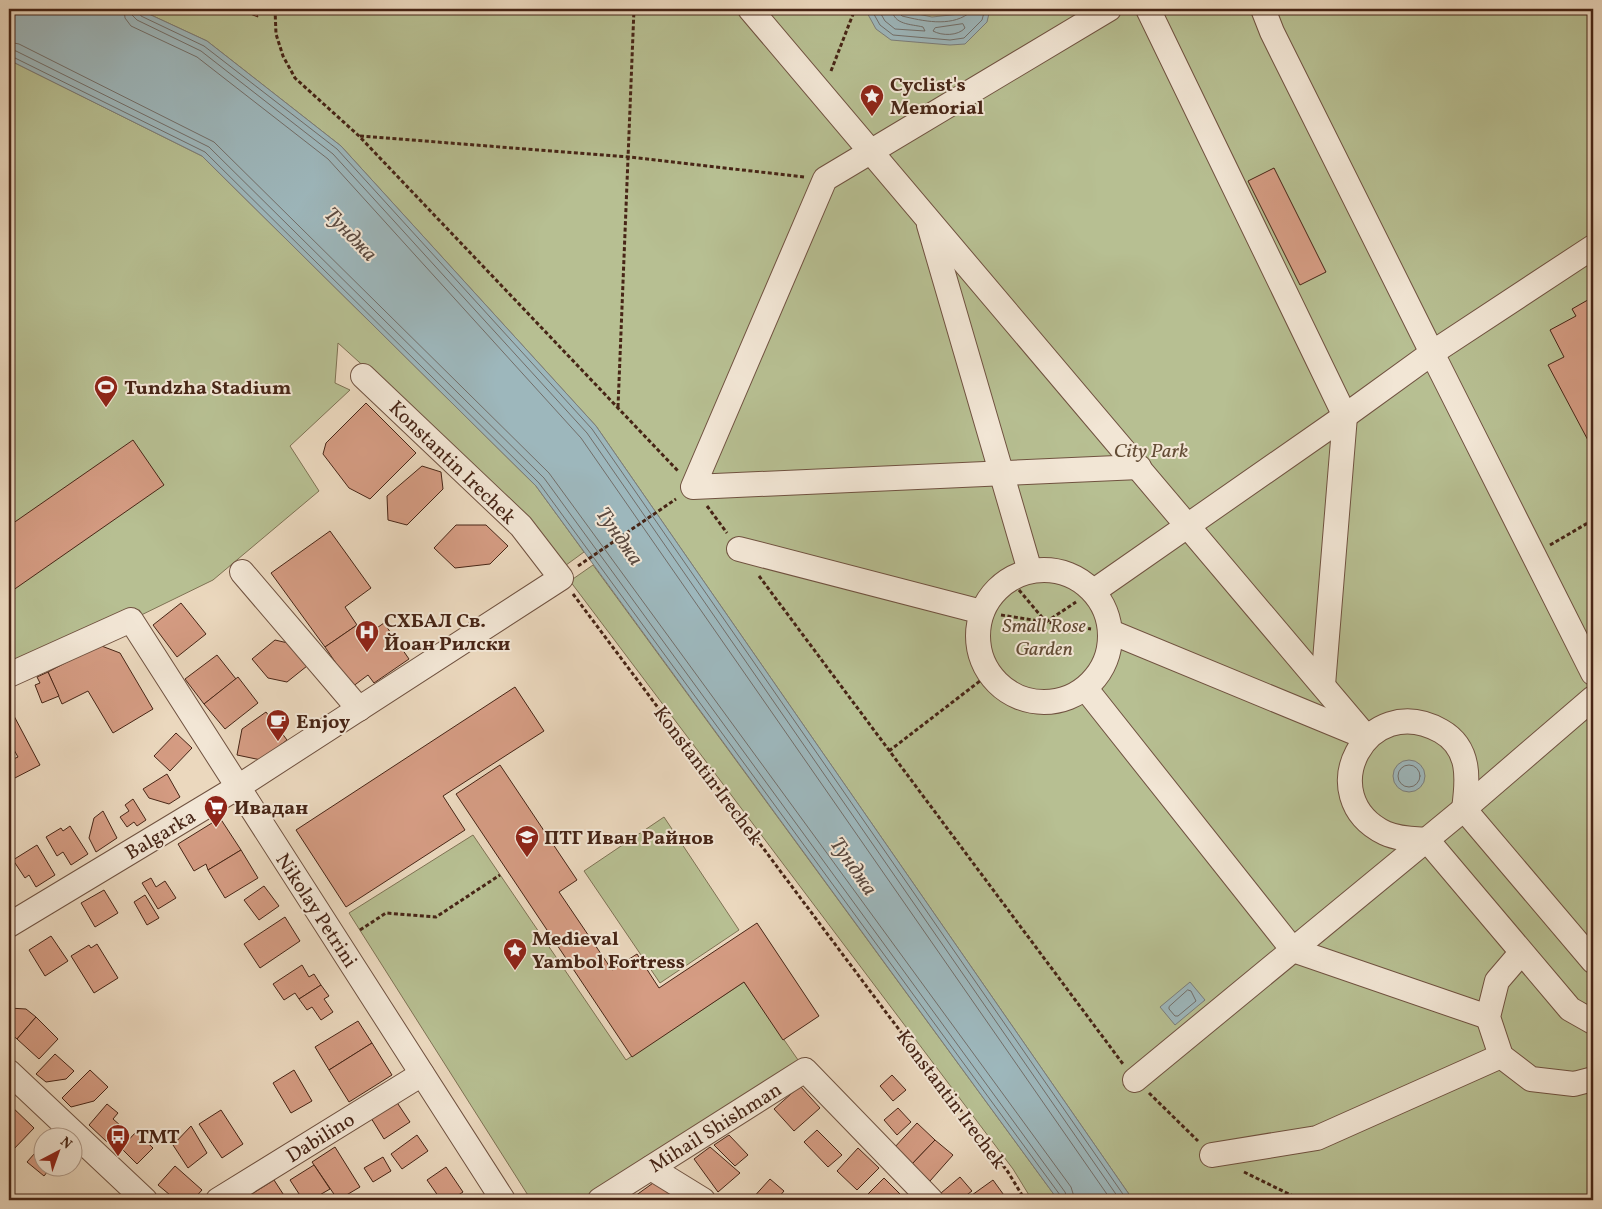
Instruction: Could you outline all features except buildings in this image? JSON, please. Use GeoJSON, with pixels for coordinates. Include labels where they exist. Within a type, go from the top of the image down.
{"type":"FeatureCollection","features":[{"type":"Feature","properties":{"kind":"street"},"geometry":{"type":"LineString","coordinates":[[750,9],[1367,738]]}},
{"type":"Feature","properties":{"kind":"street"},"geometry":{"type":"LineString","coordinates":[[1109,9],[825,179],[693,487],[1002,475],[1139,467]]}},
{"type":"Feature","properties":{"kind":"street"},"geometry":{"type":"LineString","coordinates":[[1148,9],[1345,416],[1323,684]]}},
{"type":"Feature","properties":{"kind":"street"},"geometry":{"type":"LineString","coordinates":[[1263,9],[1272,32],[1593,673]]}},
{"type":"Feature","properties":{"kind":"street"},"geometry":{"type":"LineString","coordinates":[[926,216],[1002,475],[1020,575]]}},
{"type":"Feature","properties":{"kind":"street"},"geometry":{"type":"LineString","coordinates":[[1094,591],[1432,353],[1593,247]]}},
{"type":"Feature","properties":{"kind":"street","name":"Konstantin Irechek"},"geometry":{"type":"LineString","coordinates":[[363,376],[521,526],[561,578]]}},
{"type":"Feature","properties":{"kind":"street"},"geometry":{"type":"LineString","coordinates":[[739,549],[982,612]]}},
{"type":"Feature","properties":{"kind":"street"},"geometry":{"type":"LineString","coordinates":[[1053,570],[1075,577],[1094,591],[1106,611],[1111,632],[1109,653],[1103,667],[1086,689],[1067,700],[1045,704],[1024,700],[1004,690],[989,674],[980,655],[977,633],[982,612],[993,593],[1020,575],[1053,570]]}},
{"type":"Feature","properties":{"kind":"street"},"geometry":{"type":"LineString","coordinates":[[242,572],[359,709]]}},
{"type":"Feature","properties":{"kind":"street","name":"Balgarka"},"geometry":{"type":"LineString","coordinates":[[9,925],[238,787],[561,578]]}},
{"type":"Feature","properties":{"kind":"street","name":"Nikolay Petrini"},"geometry":{"type":"LineString","coordinates":[[9,676],[131,620],[503,1200]]}},
{"type":"Feature","properties":{"kind":"street"},"geometry":{"type":"LineString","coordinates":[[1111,632],[1367,738]]}},
{"type":"Feature","properties":{"kind":"street"},"geometry":{"type":"LineString","coordinates":[[1086,689],[1293,950],[1488,1017]]}},
{"type":"Feature","properties":{"kind":"street"},"geometry":{"type":"LineString","coordinates":[[1135,1080],[1427,840],[1593,698]]}},
{"type":"Feature","properties":{"kind":"street"},"geometry":{"type":"LineString","coordinates":[[1593,961],[1464,809],[1468,780],[1466,766],[1461,752],[1444,733],[1431,725],[1415,721],[1402,721],[1390,724],[1367,738],[1359,748],[1350,772],[1350,785],[1360,812],[1372,825],[1387,834],[1427,840],[1570,1009],[1593,1022]]}},
{"type":"Feature","properties":{"kind":"street"},"geometry":{"type":"LineString","coordinates":[[1522,952],[1497,980],[1488,1017],[1502,1056],[1531,1079],[1574,1084],[1593,1079]]}},
{"type":"Feature","properties":{"kind":"street"},"geometry":{"type":"LineString","coordinates":[[1212,1155],[1317,1138],[1502,1056]]}},
{"type":"Feature","properties":{"kind":"street","name":"Mihail Shishman"},"geometry":{"type":"LineString","coordinates":[[600,1200],[804,1070],[931,1200]]}},
{"type":"Feature","properties":{"kind":"street"},"geometry":{"type":"LineString","coordinates":[[9,1072],[145,1200]]}},
{"type":"Feature","properties":{"kind":"street","name":"Dabilino"},"geometry":{"type":"LineString","coordinates":[[218,1200],[422,1074]]}},
{"type":"Feature","properties":{"kind":"street"},"geometry":{"type":"LineString","coordinates":[[651,1168],[703,1200]]}},
{"type":"Feature","properties":{"kind":"path"},"geometry":{"type":"LineString","coordinates":[[275,9],[276,34],[283,56],[295,78],[359,136],[693,487],[1135,1080],[1212,1155],[1301,1200]]}},
{"type":"Feature","properties":{"kind":"path"},"geometry":{"type":"LineString","coordinates":[[618,407],[634,9]]}},
{"type":"Feature","properties":{"kind":"path"},"geometry":{"type":"LineString","coordinates":[[822,93],[855,9]]}},
{"type":"Feature","properties":{"kind":"path"},"geometry":{"type":"LineString","coordinates":[[359,136],[629,157],[825,179]]}},
{"type":"Feature","properties":{"kind":"path"},"geometry":{"type":"LineString","coordinates":[[561,578],[693,487]]}},
{"type":"Feature","properties":{"kind":"path"},"geometry":{"type":"LineString","coordinates":[[1533,555],[1593,520]]}},
{"type":"Feature","properties":{"kind":"path"},"geometry":{"type":"LineString","coordinates":[[1020,575],[1046,622]]}},
{"type":"Feature","properties":{"kind":"path","name":"Konstantin Irechek"},"geometry":{"type":"LineString","coordinates":[[561,578],[1008,1172],[1025,1200]]}},
{"type":"Feature","properties":{"kind":"path"},"geometry":{"type":"LineString","coordinates":[[1046,622],[1094,591]]}},
{"type":"Feature","properties":{"kind":"path"},"geometry":{"type":"LineString","coordinates":[[982,612],[1111,632]]}},
{"type":"Feature","properties":{"kind":"path"},"geometry":{"type":"LineString","coordinates":[[889,751],[989,674]]}},
{"type":"Feature","properties":{"kind":"path"},"geometry":{"type":"LineString","coordinates":[[360,930],[386,913],[436,916],[500,874]]}},
{"type":"Feature","properties":{"kind":"green space","name":"City Park"},"geometry":{"type":"Polygon","coordinates":[[[138,9],[1593,9],[1593,1200],[1133,1200],[596,426],[341,146],[207,41],[138,9]]]}},
{"type":"Feature","properties":{"kind":"green space","name":"Tundzha Stadium"},"geometry":{"type":"Polygon","coordinates":[[[9,60],[202,156],[536,486],[584,552],[562,568],[515,503],[338,343],[335,383],[350,390],[290,446],[319,491],[213,580],[131,620],[9,675],[9,60]]]}},
{"type":"Feature","properties":{"kind":"green space"},"geometry":{"type":"Polygon","coordinates":[[[593,565],[1058,1200],[1032,1200],[1013,1169],[570,581],[593,565]]]}},
{"type":"Feature","properties":{"kind":"green space"},"geometry":{"type":"Polygon","coordinates":[[[664,817],[739,930],[660,983],[584,871],[664,817]]]}},
{"type":"Feature","properties":{"kind":"green space"},"geometry":{"type":"Polygon","coordinates":[[[473,835],[626,1060],[744,982],[805,1070],[600,1200],[531,1200],[349,913],[473,835]]]}},
{"type":"Feature","properties":{"kind":"water","name":"Тунджа"},"geometry":{"type":"Polygon","coordinates":[[[9,9],[138,9],[207,41],[341,146],[596,426],[1133,1200],[1058,1200],[536,486],[202,156],[9,60],[9,9]]]}},
{"type":"Feature","properties":{"kind":"water"},"geometry":{"type":"Polygon","coordinates":[[[865,9],[894,9],[932,17],[960,14],[968,9],[990,9],[987,22],[965,44],[950,45],[891,40],[876,29],[865,9]]]}},
{"type":"Feature","properties":{"kind":"water"},"geometry":{"type":"Polygon","coordinates":[[[1409,760],[1421,764],[1425,776],[1421,788],[1409,792],[1397,788],[1393,776],[1397,764],[1409,760]]]}},
{"type":"Feature","properties":{"kind":"water"},"geometry":{"type":"Polygon","coordinates":[[[1190,982],[1205,1000],[1175,1025],[1160,1007],[1190,982]]]}},
{"type":"Feature","properties":{"kind":"place","name":"Cyclist's Memorial"},"geometry":{"type":"Point","coordinates":[872,117]}},
{"type":"Feature","properties":{"kind":"place","name":"Tundzha Stadium"},"geometry":{"type":"Point","coordinates":[106,408]}},
{"type":"Feature","properties":{"kind":"place","name":"СХБАЛ Св. Йоан Рилски"},"geometry":{"type":"Point","coordinates":[367,653]}},
{"type":"Feature","properties":{"kind":"place","name":"Enjoy"},"geometry":{"type":"Point","coordinates":[278,742]}},
{"type":"Feature","properties":{"kind":"place","name":"Ивадан"},"geometry":{"type":"Point","coordinates":[216,828]}},
{"type":"Feature","properties":{"kind":"place","name":"ПТГ Иван Райнов"},"geometry":{"type":"Point","coordinates":[527,858]}},
{"type":"Feature","properties":{"kind":"place","name":"Medieval Yambol Fortress"},"geometry":{"type":"Point","coordinates":[515,971]}},
{"type":"Feature","properties":{"kind":"place","name":"ТМТ"},"geometry":{"type":"Point","coordinates":[118,1157]}},
{"type":"Feature","properties":{"kind":"park label","name":"Small Rose Garden"},"geometry":{"type":"Point","coordinates":[1044,636]}}]}
